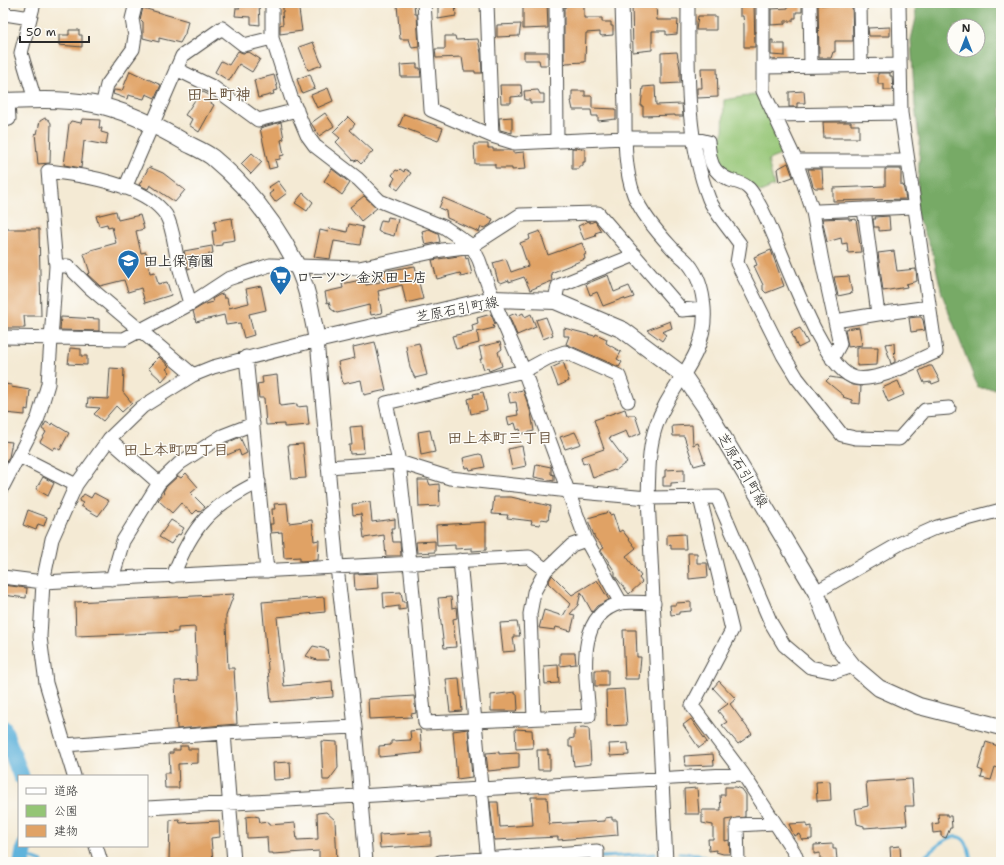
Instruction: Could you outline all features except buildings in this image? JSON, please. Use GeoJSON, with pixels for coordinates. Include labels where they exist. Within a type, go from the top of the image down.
{"type":"FeatureCollection","features":[{"type":"Feature","properties":{"kind":"main road"},"geometry":{"type":"LineString","coordinates":[[5,101],[67,101],[102,106],[153,124],[211,156],[258,203],[281,238],[298,268],[309,302],[317,340]]}},
{"type":"Feature","properties":{"kind":"main road","name":"芝原石引町線"},"geometry":{"type":"LineString","coordinates":[[317,340],[492,299],[555,301],[623,330],[683,375],[705,407],[816,592],[837,646],[852,666],[879,688],[919,706],[1001,727]]}},
{"type":"Feature","properties":{"kind":"street"},"geometry":{"type":"LineString","coordinates":[[34,3],[21,53],[35,100]]}},
{"type":"Feature","properties":{"kind":"street"},"geometry":{"type":"LineString","coordinates":[[102,106],[107,85],[133,49],[135,36],[132,19],[136,3]]}},
{"type":"Feature","properties":{"kind":"street"},"geometry":{"type":"LineString","coordinates":[[272,3],[272,38],[291,97],[307,135],[315,146],[358,178],[380,201],[444,227],[472,246],[479,260],[492,299],[524,370],[586,540],[621,603]]}},
{"type":"Feature","properties":{"kind":"street"},"geometry":{"type":"LineString","coordinates":[[424,3],[431,110],[492,136],[515,142],[625,138],[692,138],[708,142],[710,164],[722,176],[748,187],[765,215],[807,314],[832,359],[845,373],[856,378],[873,377],[886,374],[936,352],[901,113],[900,3]]}},
{"type":"Feature","properties":{"kind":"street"},"geometry":{"type":"LineString","coordinates":[[488,3],[492,136]]}},
{"type":"Feature","properties":{"kind":"street"},"geometry":{"type":"LineString","coordinates":[[556,3],[557,141]]}},
{"type":"Feature","properties":{"kind":"street"},"geometry":{"type":"LineString","coordinates":[[622,3],[625,138],[628,165],[634,195],[650,222],[670,247],[689,264],[699,283],[704,308],[705,328],[697,353],[667,402],[656,426],[650,450],[648,498],[666,862]]}},
{"type":"Feature","properties":{"kind":"street"},"geometry":{"type":"LineString","coordinates":[[688,3],[688,60],[692,138],[710,200],[740,244],[737,263],[783,355],[797,378],[842,435],[855,438],[899,439],[925,410],[949,408]]}},
{"type":"Feature","properties":{"kind":"street"},"geometry":{"type":"LineString","coordinates":[[763,3],[763,91],[796,161],[813,212],[840,344],[832,359]]}},
{"type":"Feature","properties":{"kind":"street"},"geometry":{"type":"LineString","coordinates":[[810,3],[810,66]]}},
{"type":"Feature","properties":{"kind":"street"},"geometry":{"type":"LineString","coordinates":[[860,3],[860,66]]}},
{"type":"Feature","properties":{"kind":"street"},"geometry":{"type":"LineString","coordinates":[[3,8],[5,14],[30,18]]}},
{"type":"Feature","properties":{"kind":"street"},"geometry":{"type":"LineString","coordinates":[[124,188],[182,56],[222,28],[244,45],[272,38]]}},
{"type":"Feature","properties":{"kind":"street"},"geometry":{"type":"LineString","coordinates":[[763,67],[900,65]]}},
{"type":"Feature","properties":{"kind":"street"},"geometry":{"type":"LineString","coordinates":[[176,69],[213,87],[258,120],[297,110]]}},
{"type":"Feature","properties":{"kind":"street"},"geometry":{"type":"LineString","coordinates":[[3,120],[9,119],[5,101]]}},
{"type":"Feature","properties":{"kind":"street"},"geometry":{"type":"LineString","coordinates":[[774,115],[901,113]]}},
{"type":"Feature","properties":{"kind":"street"},"geometry":{"type":"LineString","coordinates":[[796,161],[908,161]]}},
{"type":"Feature","properties":{"kind":"street"},"geometry":{"type":"LineString","coordinates":[[3,486],[38,418],[48,384],[56,266],[48,171],[83,176],[124,188],[139,194],[154,203],[166,215],[171,229],[177,258],[190,304]]}},
{"type":"Feature","properties":{"kind":"street"},"geometry":{"type":"LineString","coordinates":[[813,212],[914,207]]}},
{"type":"Feature","properties":{"kind":"street"},"geometry":{"type":"LineString","coordinates":[[864,209],[878,314]]}},
{"type":"Feature","properties":{"kind":"street"},"geometry":{"type":"LineString","coordinates":[[3,337],[124,339],[190,304],[228,279],[270,265],[298,268],[359,268],[442,250],[472,246],[520,215],[598,213],[682,310],[704,308]]}},
{"type":"Feature","properties":{"kind":"street"},"geometry":{"type":"LineString","coordinates":[[555,301],[558,286],[635,255]]}},
{"type":"Feature","properties":{"kind":"street"},"geometry":{"type":"LineString","coordinates":[[56,266],[68,266],[193,375]]}},
{"type":"Feature","properties":{"kind":"street"},"geometry":{"type":"LineString","coordinates":[[835,321],[929,307]]}},
{"type":"Feature","properties":{"kind":"street"},"geometry":{"type":"LineString","coordinates":[[74,775],[46,683],[40,637],[43,582],[52,539],[76,485],[109,439],[142,407],[193,375],[246,357],[317,340],[337,566],[355,727],[366,862]]}},
{"type":"Feature","properties":{"kind":"street"},"geometry":{"type":"LineString","coordinates":[[628,401],[619,376],[565,352],[548,358],[524,370],[386,403],[399,462],[425,723],[589,716],[586,649],[592,624],[602,613],[621,603],[654,602]]}},
{"type":"Feature","properties":{"kind":"street"},"geometry":{"type":"LineString","coordinates":[[246,357],[267,571]]}},
{"type":"Feature","properties":{"kind":"street"},"geometry":{"type":"LineString","coordinates":[[112,579],[123,541],[159,483],[180,463],[222,436],[253,424]]}},
{"type":"Feature","properties":{"kind":"street"},"geometry":{"type":"LineString","coordinates":[[109,439],[159,483]]}},
{"type":"Feature","properties":{"kind":"street"},"geometry":{"type":"LineString","coordinates":[[19,456],[76,485]]}},
{"type":"Feature","properties":{"kind":"street"},"geometry":{"type":"LineString","coordinates":[[328,467],[399,462],[450,478],[648,498],[717,497],[771,623],[784,645],[810,667],[835,672],[852,666]]}},
{"type":"Feature","properties":{"kind":"street"},"geometry":{"type":"LineString","coordinates":[[173,576],[181,554],[193,533],[207,515],[234,494],[258,482]]}},
{"type":"Feature","properties":{"kind":"street"},"geometry":{"type":"LineString","coordinates":[[700,498],[732,630],[692,706],[743,774],[794,852],[798,862]]}},
{"type":"Feature","properties":{"kind":"street"},"geometry":{"type":"LineString","coordinates":[[816,592],[901,543],[937,527],[1001,510]]}},
{"type":"Feature","properties":{"kind":"street"},"geometry":{"type":"LineString","coordinates":[[534,718],[530,614],[534,592],[546,570],[572,545],[586,540]]}},
{"type":"Feature","properties":{"kind":"street"},"geometry":{"type":"LineString","coordinates":[[3,577],[43,582],[529,557],[546,570]]}},
{"type":"Feature","properties":{"kind":"street"},"geometry":{"type":"LineString","coordinates":[[460,560],[488,860]]}},
{"type":"Feature","properties":{"kind":"street"},"geometry":{"type":"LineString","coordinates":[[64,745],[224,733],[355,727]]}},
{"type":"Feature","properties":{"kind":"street"},"geometry":{"type":"LineString","coordinates":[[224,733],[234,862]]}},
{"type":"Feature","properties":{"kind":"street"},"geometry":{"type":"LineString","coordinates":[[148,808],[743,774]]}},
{"type":"Feature","properties":{"kind":"street"},"geometry":{"type":"LineString","coordinates":[[738,862],[737,825],[775,823]]}},
{"type":"Feature","properties":{"kind":"street"},"geometry":{"type":"LineString","coordinates":[[96,847],[100,862]]}},
{"type":"Feature","properties":{"kind":"street"},"geometry":{"type":"LineString","coordinates":[[440,862],[545,858],[597,852],[597,862]]}},
{"type":"Feature","properties":{"kind":"green space"},"geometry":{"type":"Polygon","coordinates":[[[915,3],[1001,3],[1001,389],[978,388],[942,294],[932,250],[916,214],[920,145],[915,106],[911,40],[916,18],[915,3]]]}},
{"type":"Feature","properties":{"kind":"green space"},"geometry":{"type":"Polygon","coordinates":[[[759,94],[786,153],[768,160],[774,186],[760,192],[748,182],[734,174],[725,173],[716,165],[710,136],[723,135],[724,100],[759,94]]]}},
{"type":"Feature","properties":{"kind":"waterway"},"geometry":{"type":"LineString","coordinates":[[3,728],[21,775]]}},
{"type":"Feature","properties":{"kind":"waterway"},"geometry":{"type":"LineString","coordinates":[[918,862],[942,842],[950,838],[957,837],[963,840],[968,848],[971,862]]}},
{"type":"Feature","properties":{"kind":"waterway"},"geometry":{"type":"LineString","coordinates":[[22,862],[25,847]]}},
{"type":"Feature","properties":{"kind":"waterway"},"geometry":{"type":"LineString","coordinates":[[679,853],[698,854],[715,862]]}},
{"type":"Feature","properties":{"kind":"waterway"},"geometry":{"type":"LineString","coordinates":[[602,857],[655,854]]}},
{"type":"Feature","properties":{"kind":"waterway"},"geometry":{"type":"LineString","coordinates":[[23,855],[42,862]]}},
{"type":"Feature","properties":{"kind":"place","name":"田上保育園"},"geometry":{"type":"Point","coordinates":[129,280]}},
{"type":"Feature","properties":{"kind":"place","name":"ローソン 金沢田上店"},"geometry":{"type":"Point","coordinates":[280,296]}},
{"type":"Feature","properties":{"kind":"district","name":"田上町神"},"geometry":{"type":"Point","coordinates":[219,94]}},
{"type":"Feature","properties":{"kind":"district","name":"田上本町三丁目"},"geometry":{"type":"Point","coordinates":[500,438]}},
{"type":"Feature","properties":{"kind":"district","name":"田上本町四丁目"},"geometry":{"type":"Point","coordinates":[176,450]}}]}
